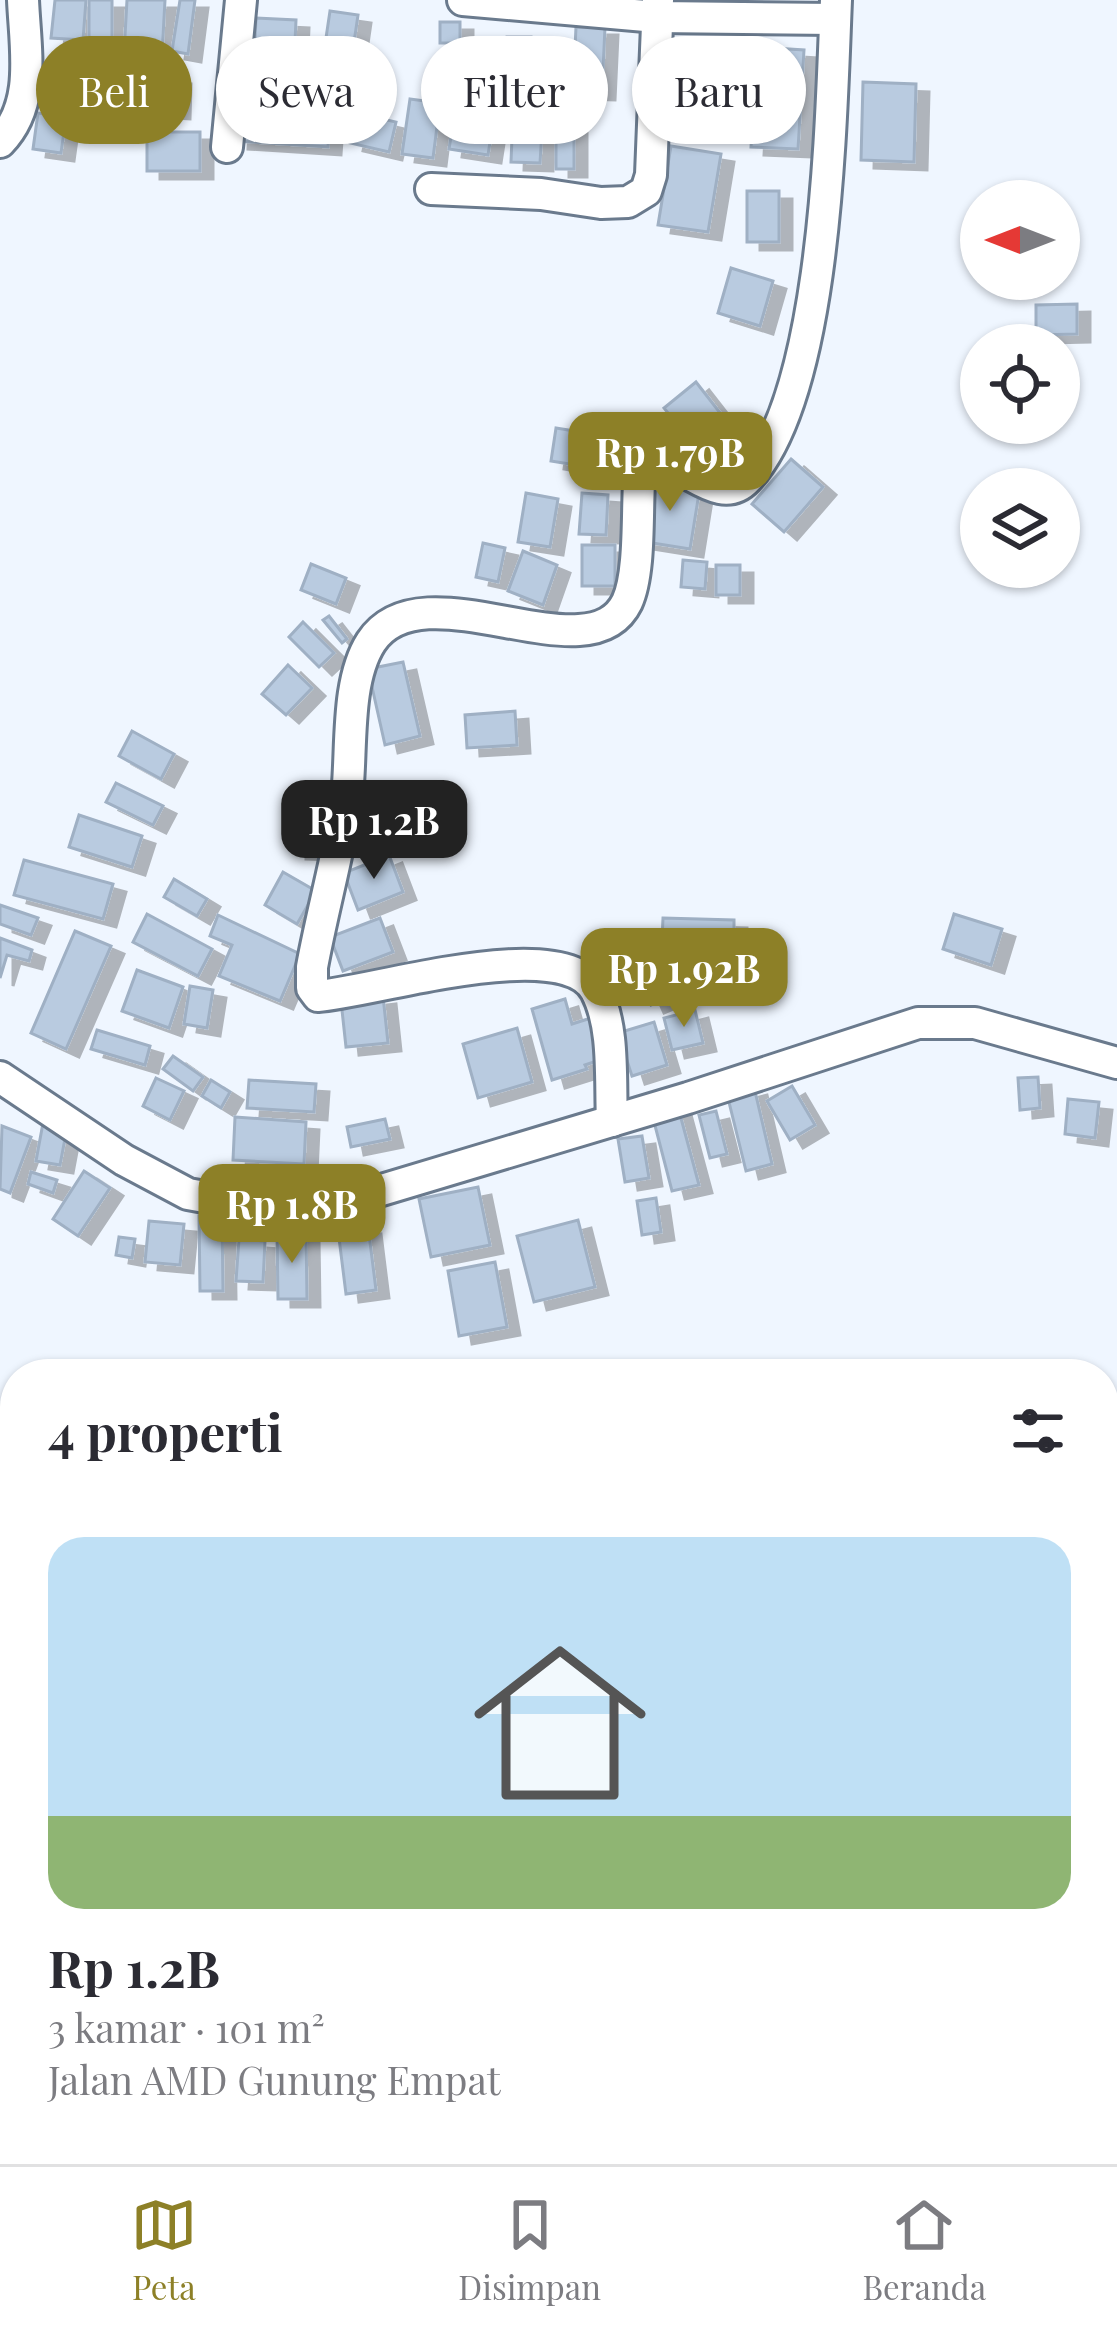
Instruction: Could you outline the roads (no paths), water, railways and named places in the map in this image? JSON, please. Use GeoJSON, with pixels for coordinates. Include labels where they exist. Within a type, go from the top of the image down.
{"type":"FeatureCollection","features":[{"type":"Feature","properties":{"kind":"street"},"geometry":{"type":"LineString","coordinates":[[0,142],[17,122],[26,87],[23,0]]}},
{"type":"Feature","properties":{"kind":"street"},"geometry":{"type":"LineString","coordinates":[[226,147],[241,0]]}},
{"type":"Feature","properties":{"kind":"street"},"geometry":{"type":"LineString","coordinates":[[463,0],[836,10],[826,176],[808,320],[796,387],[760,464],[744,483],[730,490],[716,489],[666,463],[644,471],[629,598],[608,625],[554,628],[419,614],[390,625],[373,639],[353,701],[346,803],[312,968],[312,988],[318,996],[340,994],[444,971],[517,964],[578,972],[595,990],[605,1012],[612,1121]]}},
{"type":"Feature","properties":{"kind":"street"},"geometry":{"type":"LineString","coordinates":[[431,189],[541,194],[602,203],[628,202],[646,191],[651,175],[658,8]]}},
{"type":"Feature","properties":{"kind":"street"},"geometry":{"type":"LineString","coordinates":[[0,1077],[124,1160],[188,1194],[265,1208],[345,1201],[918,1023],[974,1023],[1117,1063]]}}]}
